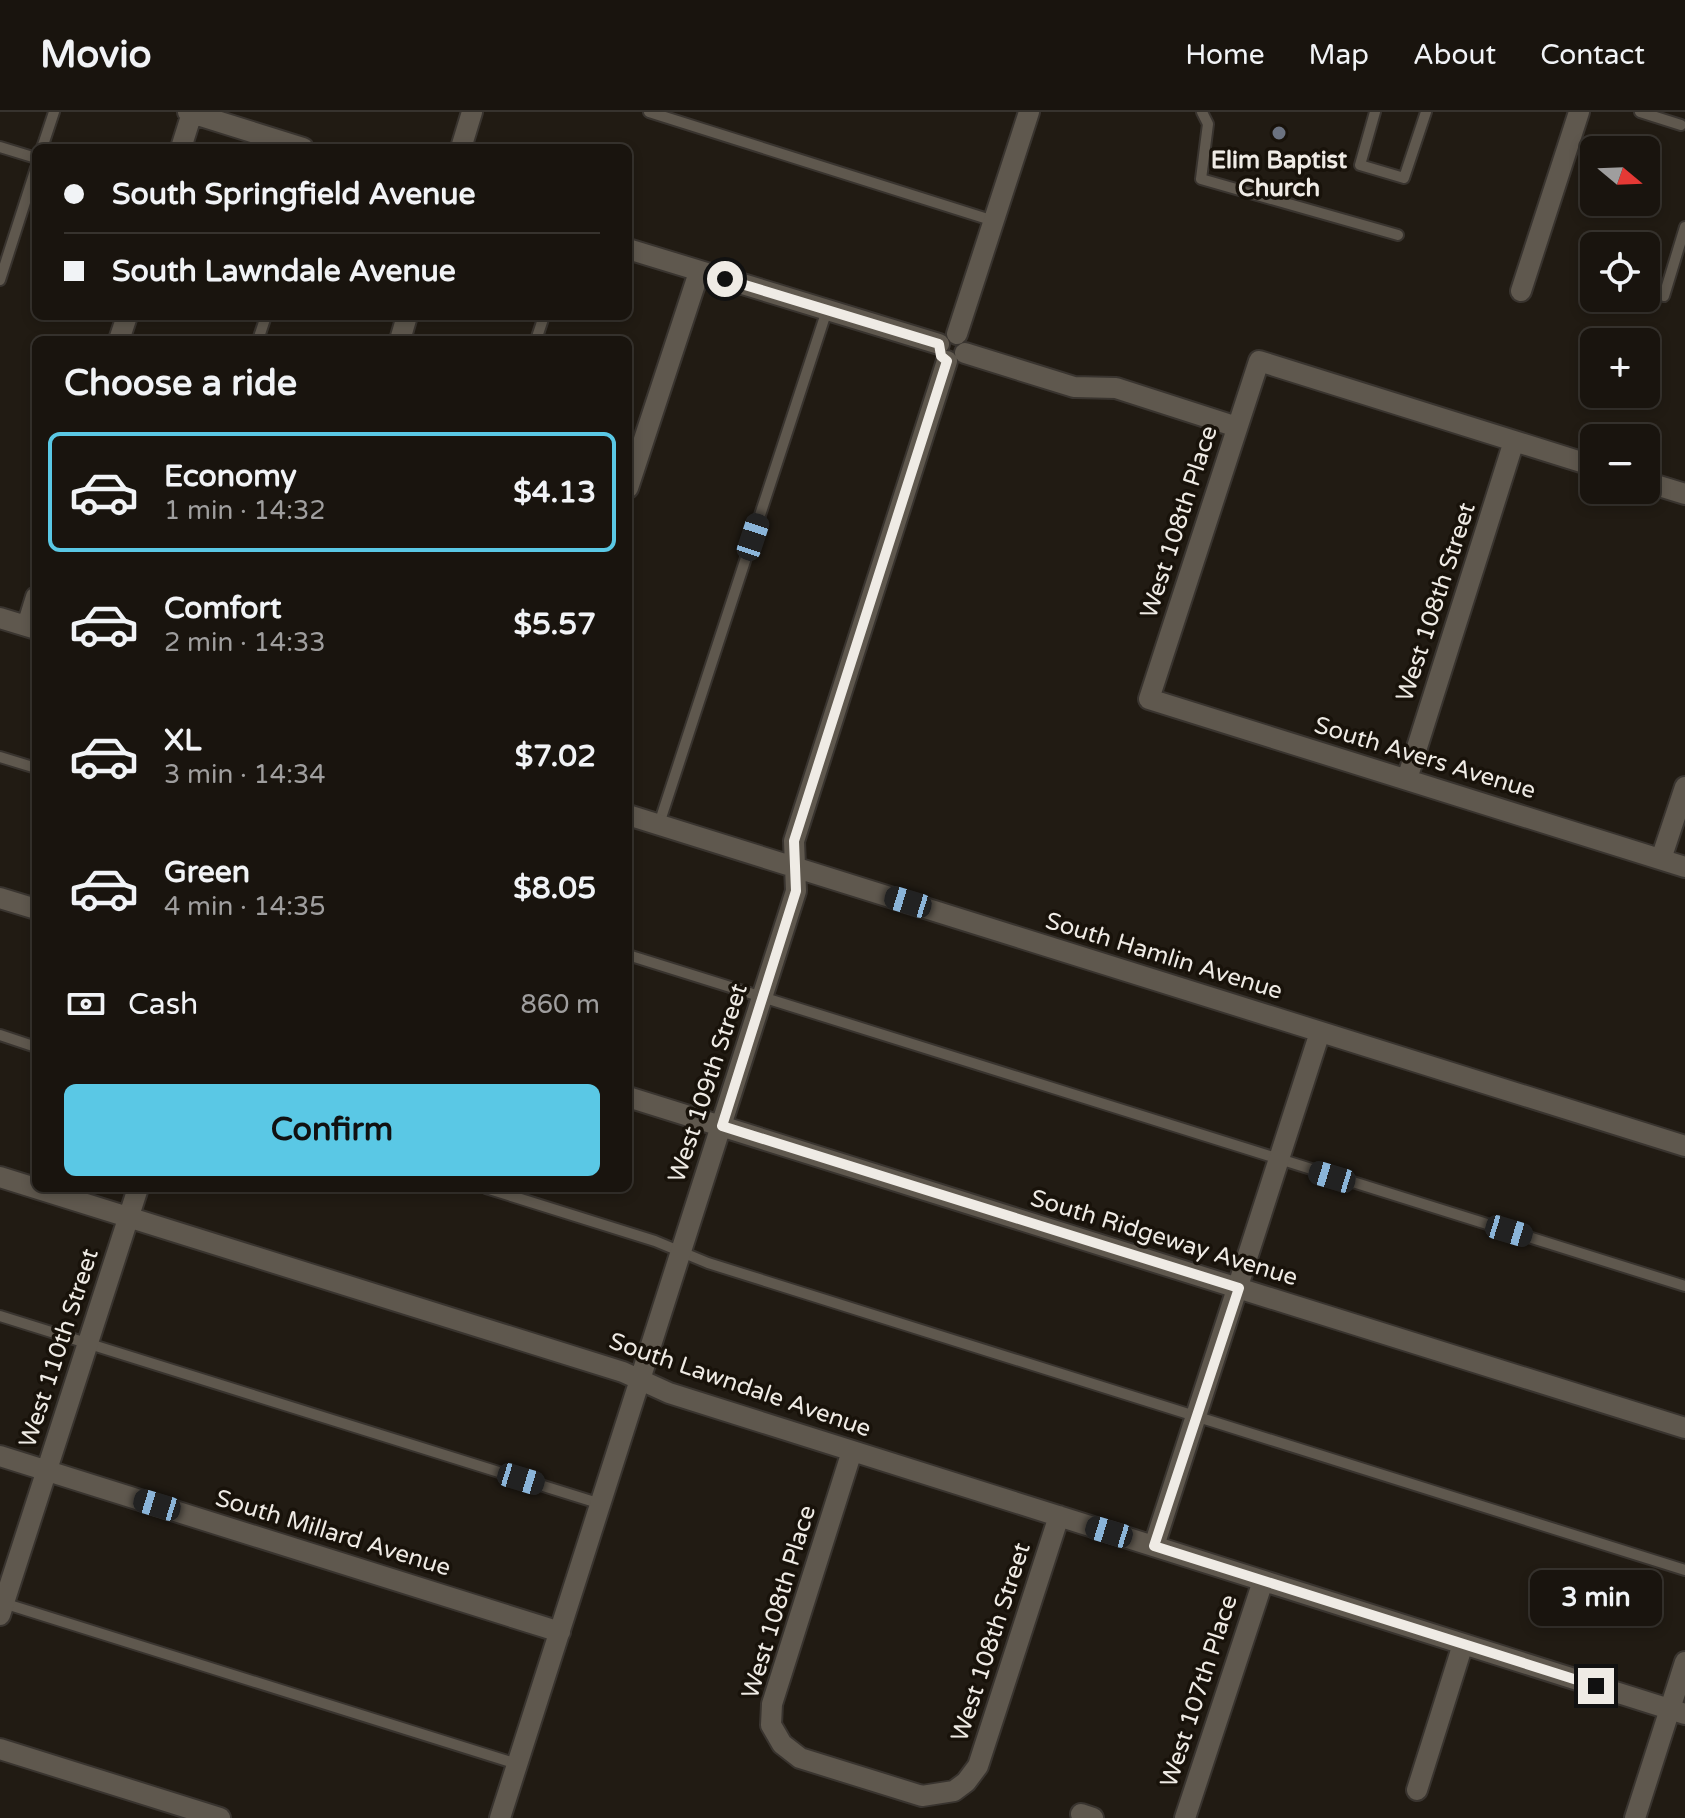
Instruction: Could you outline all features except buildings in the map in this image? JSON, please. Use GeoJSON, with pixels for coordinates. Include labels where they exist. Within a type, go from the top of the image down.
{"type":"FeatureCollection","features":[{"type":"Feature","properties":{"kind":"street"},"geometry":{"type":"LineString","coordinates":[[462,144],[472,112]]}},
{"type":"Feature","properties":{"kind":"street","name":"West 109th Street"},"geometry":{"type":"LineString","coordinates":[[500,1818],[796,891],[794,841],[1029,112]]}},
{"type":"Feature","properties":{"kind":"street"},"geometry":{"type":"LineString","coordinates":[[1521,291],[1579,112]]}},
{"type":"Feature","properties":{"kind":"street"},"geometry":{"type":"LineString","coordinates":[[182,144],[190,113],[290,144]]}},
{"type":"Feature","properties":{"kind":"street"},"geometry":{"type":"LineString","coordinates":[[632,250],[1074,387],[1116,388],[1237,427]]}},
{"type":"Feature","properties":{"kind":"street"},"geometry":{"type":"LineString","coordinates":[[632,476],[699,272]]}},
{"type":"Feature","properties":{"kind":"street","name":"West 108th Place"},"geometry":{"type":"LineString","coordinates":[[1149,699],[1259,361],[1514,441]]}},
{"type":"Feature","properties":{"kind":"street"},"geometry":{"type":"LineString","coordinates":[[1514,441],[1580,462]]}},
{"type":"Feature","properties":{"kind":"street","name":"West 108th Street"},"geometry":{"type":"LineString","coordinates":[[1407,779],[1514,441]]}},
{"type":"Feature","properties":{"kind":"street"},"geometry":{"type":"LineString","coordinates":[[1660,486],[1685,494]]}},
{"type":"Feature","properties":{"kind":"street"},"geometry":{"type":"LineString","coordinates":[[0,618],[31,628]]}},
{"type":"Feature","properties":{"kind":"street","name":"South Avers Avenue"},"geometry":{"type":"LineString","coordinates":[[1149,699],[1685,867]]}},
{"type":"Feature","properties":{"kind":"street"},"geometry":{"type":"LineString","coordinates":[[1661,859],[1685,787]]}},
{"type":"Feature","properties":{"kind":"street","name":"South Hamlin Avenue"},"geometry":{"type":"LineString","coordinates":[[632,816],[1685,1146]]}},
{"type":"Feature","properties":{"kind":"street"},"geometry":{"type":"LineString","coordinates":[[0,898],[32,908]]}},
{"type":"Feature","properties":{"kind":"street"},"geometry":{"type":"LineString","coordinates":[[1154,1546],[1320,1032]]}},
{"type":"Feature","properties":{"kind":"street","name":"South Ridgeway Avenue"},"geometry":{"type":"LineString","coordinates":[[632,1098],[1685,1428]]}},
{"type":"Feature","properties":{"kind":"street","name":"South Lawndale Avenue"},"geometry":{"type":"LineString","coordinates":[[0,1177],[32,1187]]}},
{"type":"Feature","properties":{"kind":"street","name":"South Lawndale Avenue"},"geometry":{"type":"LineString","coordinates":[[47,1192],[623,1372],[669,1393],[1677,1712]]}},
{"type":"Feature","properties":{"kind":"street","name":"West 110th Street"},"geometry":{"type":"LineString","coordinates":[[1,1607],[137,1192]]}},
{"type":"Feature","properties":{"kind":"street","name":"West 108th Place"},"geometry":{"type":"LineString","coordinates":[[852,1451],[772,1704],[771,1725],[782,1744],[800,1758],[922,1796],[954,1791],[966,1782]]}},
{"type":"Feature","properties":{"kind":"street","name":"South Millard Avenue"},"geometry":{"type":"LineString","coordinates":[[0,1456],[560,1632]]}},
{"type":"Feature","properties":{"kind":"street","name":"West 108th Street"},"geometry":{"type":"LineString","coordinates":[[966,1782],[978,1766],[1059,1516]]}},
{"type":"Feature","properties":{"kind":"street","name":"West 107th Place"},"geometry":{"type":"LineString","coordinates":[[1185,1818],[1263,1581]]}},
{"type":"Feature","properties":{"kind":"street"},"geometry":{"type":"LineString","coordinates":[[1417,1790],[1463,1644]]}},
{"type":"Feature","properties":{"kind":"street"},"geometry":{"type":"LineString","coordinates":[[1635,1818],[1677,1712],[1685,1662]]}},
{"type":"Feature","properties":{"kind":"street"},"geometry":{"type":"LineString","coordinates":[[0,1749],[220,1818]]}},
{"type":"Feature","properties":{"kind":"lane"},"geometry":{"type":"LineString","coordinates":[[43,144],[54,112]]}},
{"type":"Feature","properties":{"kind":"lane"},"geometry":{"type":"LineString","coordinates":[[649,112],[994,221]]}},
{"type":"Feature","properties":{"kind":"lane"},"geometry":{"type":"LineString","coordinates":[[1202,112],[1208,124],[1201,179],[1398,235]]}},
{"type":"Feature","properties":{"kind":"lane"},"geometry":{"type":"LineString","coordinates":[[1375,112],[1360,165],[1404,178],[1426,112]]}},
{"type":"Feature","properties":{"kind":"lane"},"geometry":{"type":"LineString","coordinates":[[1640,112],[1681,125]]}},
{"type":"Feature","properties":{"kind":"lane"},"geometry":{"type":"LineString","coordinates":[[0,147],[32,157]]}},
{"type":"Feature","properties":{"kind":"lane"},"geometry":{"type":"LineString","coordinates":[[0,280],[32,180]]}},
{"type":"Feature","properties":{"kind":"lane"},"geometry":{"type":"LineString","coordinates":[[1664,296],[1685,227]]}},
{"type":"Feature","properties":{"kind":"lane"},"geometry":{"type":"LineString","coordinates":[[659,824],[827,310]]}},
{"type":"Feature","properties":{"kind":"lane"},"geometry":{"type":"LineString","coordinates":[[0,757],[32,767]]}},
{"type":"Feature","properties":{"kind":"lane"},"geometry":{"type":"LineString","coordinates":[[632,956],[1685,1286]]}},
{"type":"Feature","properties":{"kind":"lane"},"geometry":{"type":"LineString","coordinates":[[0,1035],[32,1046]]}},
{"type":"Feature","properties":{"kind":"lane"},"geometry":{"type":"LineString","coordinates":[[499,1192],[655,1241],[708,1263],[1685,1570]]}},
{"type":"Feature","properties":{"kind":"lane"},"geometry":{"type":"LineString","coordinates":[[0,1316],[601,1504]]}},
{"type":"Feature","properties":{"kind":"lane"},"geometry":{"type":"LineString","coordinates":[[1,1607],[517,1764]]}},
{"type":"Feature","properties":{"kind":"place","name":"Elim Baptist Church"},"geometry":{"type":"Point","coordinates":[1279,133]}},
{"type":"Feature","properties":{"kind":"route"},"geometry":{"type":"LineString","coordinates":[[725,279],[939,344],[939,352],[947,361],[794,841],[796,891],[722,1126],[1239,1288],[1154,1546],[1596,1686]]}}]}
